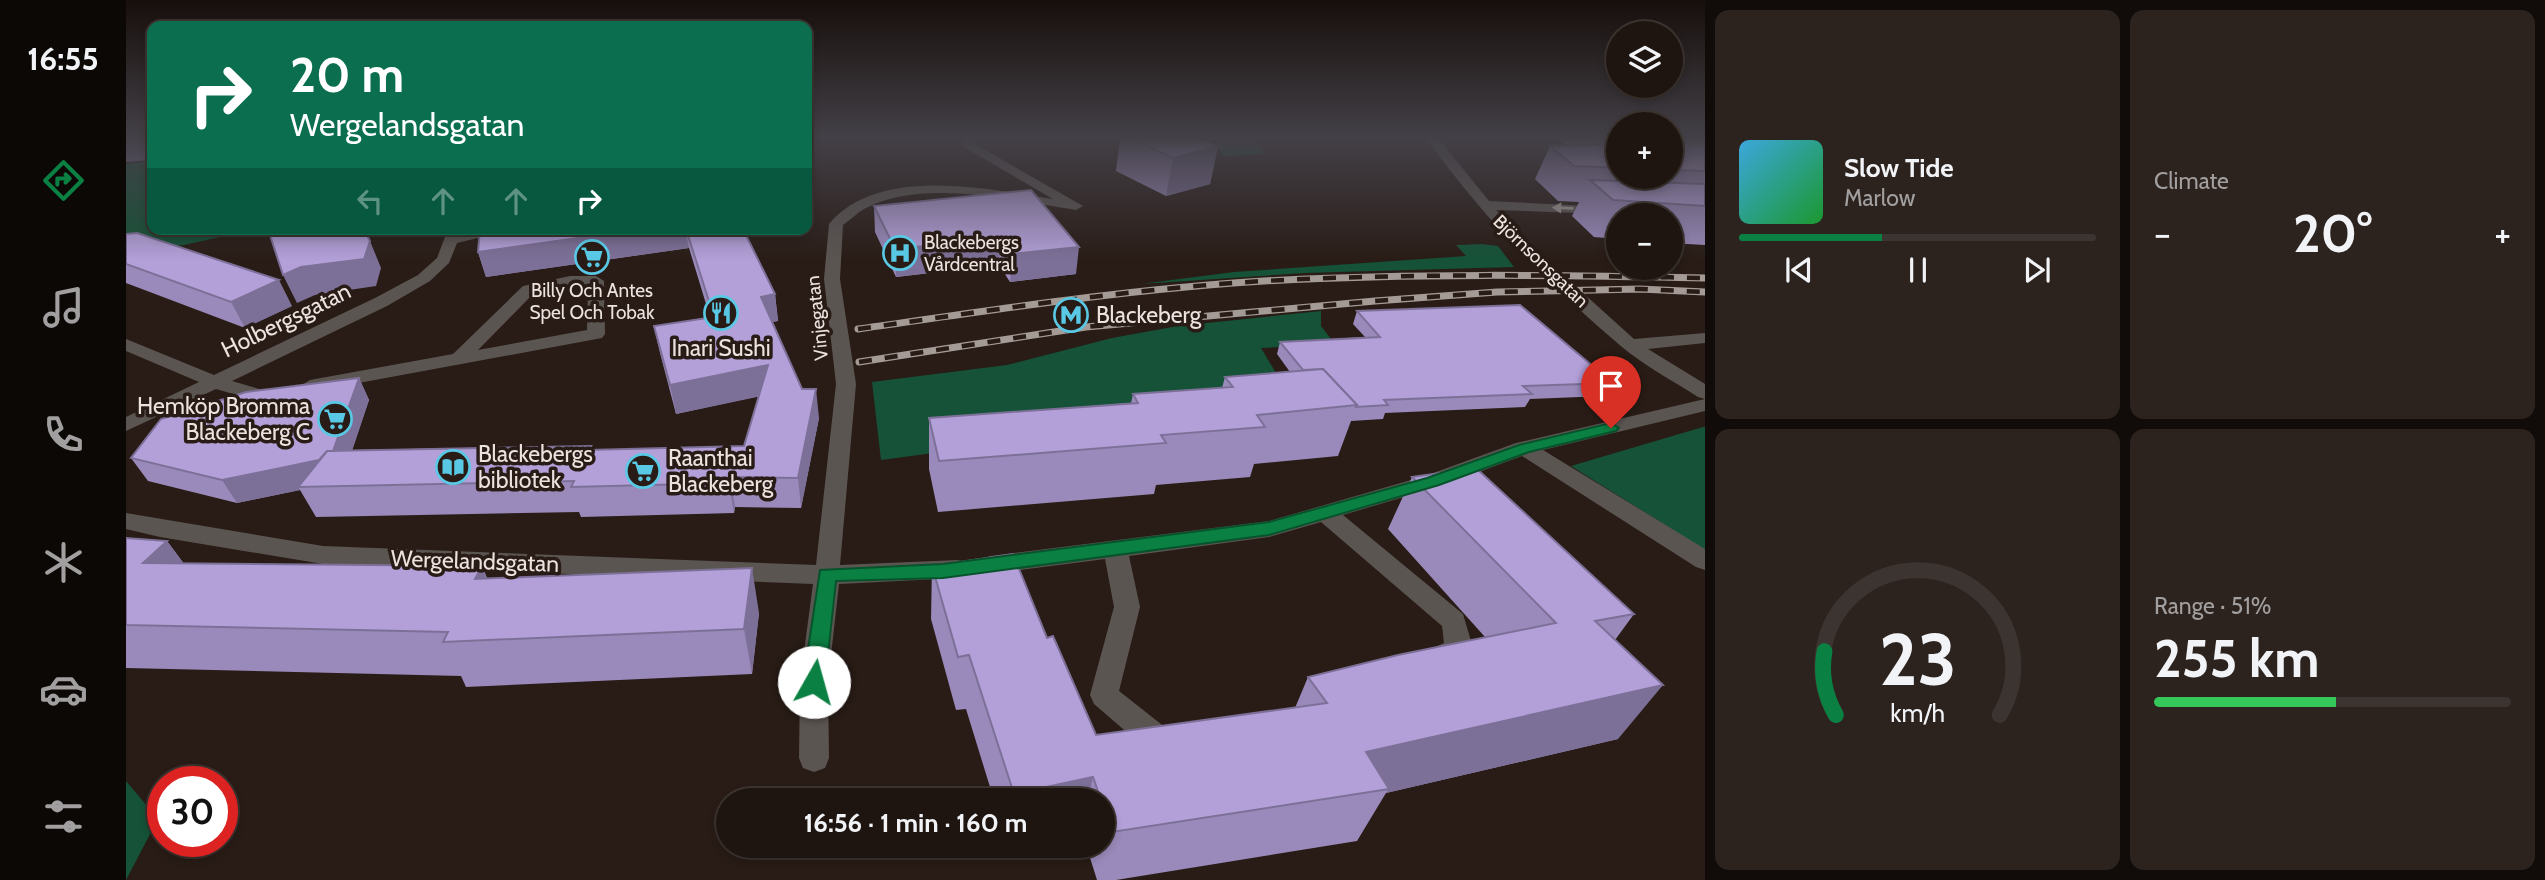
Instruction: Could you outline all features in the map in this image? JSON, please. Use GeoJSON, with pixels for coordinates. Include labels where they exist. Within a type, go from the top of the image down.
{"type":"FeatureCollection","features":[{"type":"Feature","properties":{"kind":"street","name":"Vinjegatan"},"geometry":{"type":"LineString","coordinates":[[827,575],[846,384],[832,279],[836,223],[849,209],[872,199],[900,191],[932,188],[1076,206],[1029,179]]}},
{"type":"Feature","properties":{"kind":"street","name":"Björnsonsgatan"},"geometry":{"type":"LineString","coordinates":[[1463,179],[1516,240],[1630,345],[1705,393]]}},
{"type":"Feature","properties":{"kind":"street"},"geometry":{"type":"LineString","coordinates":[[1483,205],[1606,209]]}},
{"type":"Feature","properties":{"kind":"street","name":"Holbergsgatan"},"geometry":{"type":"LineString","coordinates":[[126,425],[382,302],[424,278],[444,260],[445,235]]}},
{"type":"Feature","properties":{"kind":"street"},"geometry":{"type":"LineString","coordinates":[[126,344],[214,382],[258,395],[459,359],[596,334],[596,281],[570,281],[529,289],[459,359]]}},
{"type":"Feature","properties":{"kind":"street"},"geometry":{"type":"LineString","coordinates":[[1630,345],[1705,338]]}},
{"type":"Feature","properties":{"kind":"street","name":"Wergelandsgatan"},"geometry":{"type":"LineString","coordinates":[[126,521],[160,529],[323,555],[827,575],[943,571],[1269,529],[1433,481],[1524,448],[1705,405]]}},
{"type":"Feature","properties":{"kind":"street"},"geometry":{"type":"LineString","coordinates":[[1524,448],[1705,561]]}},
{"type":"Feature","properties":{"kind":"street"},"geometry":{"type":"LineString","coordinates":[[1326,514],[1454,621],[1460,648],[1410,673]]}},
{"type":"Feature","properties":{"kind":"street"},"geometry":{"type":"LineString","coordinates":[[1115,549],[1127,607],[1104,695],[1162,743],[1188,737]]}},
{"type":"Feature","properties":{"kind":"street"},"geometry":{"type":"LineString","coordinates":[[814,758],[814,682],[827,575]]}},
{"type":"Feature","properties":{"kind":"green space"},"geometry":{"type":"Polygon","coordinates":[[[126,179],[147,179],[147,235],[229,235],[184,245],[126,251],[126,179]]]}},
{"type":"Feature","properties":{"kind":"green space"},"geometry":{"type":"Polygon","coordinates":[[[1456,245],[1498,246],[1514,267],[1304,273],[1141,284],[1234,272],[1466,256],[1456,245]]]}},
{"type":"Feature","properties":{"kind":"green space"},"geometry":{"type":"Polygon","coordinates":[[[1321,311],[1321,326],[1335,344],[1261,348],[1295,405],[881,460],[872,382],[1007,365],[1112,338],[1178,326],[1321,311]]]}},
{"type":"Feature","properties":{"kind":"green space"},"geometry":{"type":"Polygon","coordinates":[[[1703,427],[1705,550],[1571,466],[1703,427]]]}},
{"type":"Feature","properties":{"kind":"green space"},"geometry":{"type":"Polygon","coordinates":[[[126,781],[147,806],[147,840],[126,880],[126,781]]]}},
{"type":"Feature","properties":{"kind":"building"},"geometry":{"type":"Polygon","coordinates":[[[1590,180],[1606,181],[1606,189],[1683,189],[1683,183],[1705,184],[1705,206],[1613,200],[1590,180]]]}},
{"type":"Feature","properties":{"kind":"building"},"geometry":{"type":"Polygon","coordinates":[[[1031,190],[1079,247],[1012,254],[1001,238],[895,249],[874,206],[1031,190]]]}},
{"type":"Feature","properties":{"kind":"building"},"geometry":{"type":"Polygon","coordinates":[[[137,233],[279,280],[231,302],[126,264],[126,234],[137,233]]]}},
{"type":"Feature","properties":{"kind":"building"},"geometry":{"type":"Polygon","coordinates":[[[270,235],[367,235],[370,241],[364,259],[301,267],[283,275],[270,235]]]}},
{"type":"Feature","properties":{"kind":"building"},"geometry":{"type":"Polygon","coordinates":[[[479,235],[599,235],[478,252],[479,235]]]}},
{"type":"Feature","properties":{"kind":"building"},"geometry":{"type":"Polygon","coordinates":[[[688,235],[746,235],[775,294],[761,297],[802,389],[816,389],[798,478],[730,477],[729,483],[571,487],[574,481],[298,487],[327,451],[591,446],[588,450],[744,446],[768,365],[670,385],[654,326],[714,317],[688,235]]]}},
{"type":"Feature","properties":{"kind":"building"},"geometry":{"type":"Polygon","coordinates":[[[1520,305],[1613,383],[1523,386],[1532,394],[1384,400],[1388,405],[1356,407],[1323,369],[1303,370],[1280,342],[1380,337],[1357,311],[1520,305]]]}},
{"type":"Feature","properties":{"kind":"building"},"geometry":{"type":"Polygon","coordinates":[[[1323,369],[1357,405],[1257,415],[1265,427],[1161,435],[1166,443],[939,461],[929,418],[1138,403],[1133,394],[1233,387],[1225,377],[1323,369]]]}},
{"type":"Feature","properties":{"kind":"building"},"geometry":{"type":"Polygon","coordinates":[[[359,378],[333,451],[327,451],[319,460],[222,480],[131,458],[161,419],[246,392],[359,378]]]}},
{"type":"Feature","properties":{"kind":"building"},"geometry":{"type":"Polygon","coordinates":[[[1476,468],[1634,614],[1595,621],[1663,685],[1366,752],[1389,789],[1115,832],[1115,788],[1097,788],[1093,777],[1042,788],[1012,788],[969,655],[958,657],[932,566],[1013,554],[1047,638],[1053,636],[1096,735],[1327,703],[1308,677],[1398,655],[1556,623],[1412,477],[1476,468]]]}},
{"type":"Feature","properties":{"kind":"building"},"geometry":{"type":"Polygon","coordinates":[[[126,538],[167,541],[143,563],[482,566],[475,579],[752,568],[744,629],[443,642],[448,632],[126,625],[126,538]]]}},
{"type":"Feature","properties":{"kind":"railway"},"geometry":{"type":"LineString","coordinates":[[858,329],[1111,295],[1264,281],[1429,276],[1705,278]]}},
{"type":"Feature","properties":{"kind":"railway"},"geometry":{"type":"LineString","coordinates":[[859,362],[1086,327],[1375,301],[1497,292],[1640,289],[1705,292]]}},
{"type":"Feature","properties":{"kind":"place","name":"Blackebergs Vårdcentral"},"geometry":{"type":"Point","coordinates":[900,253]}},
{"type":"Feature","properties":{"kind":"place","name":"Billy Och Antes Spel Och Tobak"},"geometry":{"type":"Point","coordinates":[592,257]}},
{"type":"Feature","properties":{"kind":"place","name":"Inari Sushi"},"geometry":{"type":"Point","coordinates":[721,313]}},
{"type":"Feature","properties":{"kind":"place","name":"Blackeberg"},"geometry":{"type":"Point","coordinates":[1071,315]}},
{"type":"Feature","properties":{"kind":"place","name":"Hemköp Bromma Blackeberg C"},"geometry":{"type":"Point","coordinates":[335,419]}},
{"type":"Feature","properties":{"kind":"place","name":"Blackebergs bibliotek"},"geometry":{"type":"Point","coordinates":[453,467]}},
{"type":"Feature","properties":{"kind":"place","name":"Raanthai Blackeberg"},"geometry":{"type":"Point","coordinates":[643,471]}},
{"type":"Feature","properties":{"kind":"route"},"geometry":{"type":"LineString","coordinates":[[814,682],[827,575],[943,571],[1269,529],[1433,481],[1524,448],[1611,428]]}}]}
